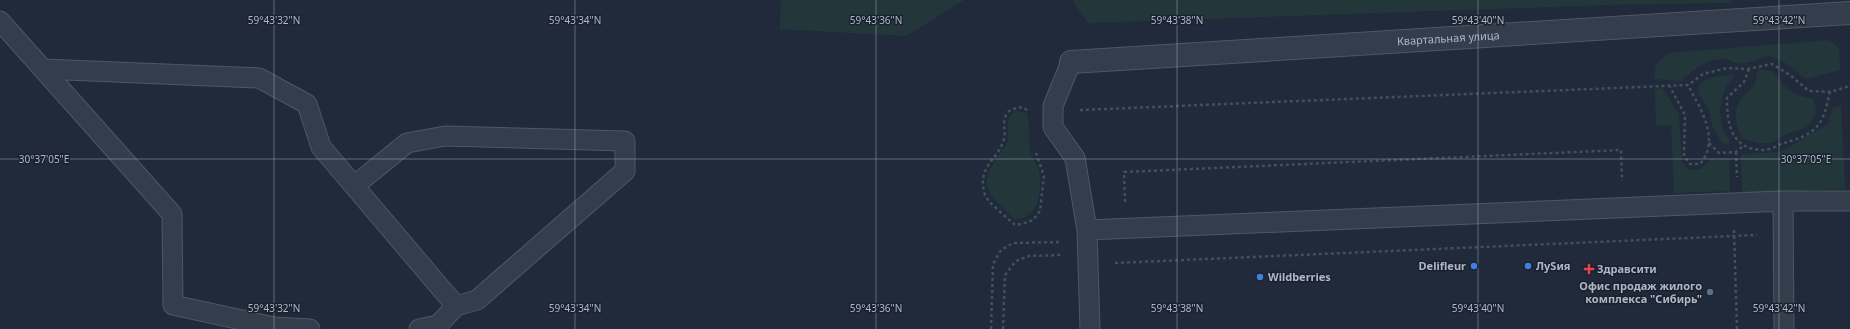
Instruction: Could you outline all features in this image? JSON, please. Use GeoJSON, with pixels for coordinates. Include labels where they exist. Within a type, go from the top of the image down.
{"type":"FeatureCollection","features":[{"type":"Feature","properties":{"kind":"street","name":"Квартальная улица"},"geometry":{"type":"LineString","coordinates":[[1071,62],[1850,14]]}},
{"type":"Feature","properties":{"kind":"lane"},"geometry":{"type":"LineString","coordinates":[[0,21],[172,214],[173,304],[274,328],[310,329]]}},
{"type":"Feature","properties":{"kind":"lane"},"geometry":{"type":"LineString","coordinates":[[1071,62],[1053,106],[1053,127],[1075,158],[1087,242],[1090,329]]}},
{"type":"Feature","properties":{"kind":"lane"},"geometry":{"type":"LineString","coordinates":[[43,69],[259,78],[307,104],[321,147],[456,306]]}},
{"type":"Feature","properties":{"kind":"lane"},"geometry":{"type":"LineString","coordinates":[[354,186],[407,143],[445,136],[625,141],[625,171],[477,300],[456,306],[438,325],[419,329]]}},
{"type":"Feature","properties":{"kind":"lane"},"geometry":{"type":"LineString","coordinates":[[1087,242],[1126,229],[1783,201],[1850,201]]}},
{"type":"Feature","properties":{"kind":"lane"},"geometry":{"type":"LineString","coordinates":[[1783,201],[1784,329]]}},
{"type":"Feature","properties":{"kind":"path"},"geometry":{"type":"LineString","coordinates":[[1034,129],[1053,127],[1070,111],[1688,84],[1703,74],[1727,68],[1749,69],[1772,64],[1790,75],[1809,91],[1830,92],[1850,86]]}},
{"type":"Feature","properties":{"kind":"path"},"geometry":{"type":"LineString","coordinates":[[1749,69],[1744,82],[1727,98],[1727,118],[1735,139],[1743,146],[1764,150],[1804,138],[1819,124],[1826,109],[1830,92]]}},
{"type":"Feature","properties":{"kind":"path"},"geometry":{"type":"LineString","coordinates":[[1669,85],[1685,116],[1684,156],[1690,164],[1700,164],[1707,155],[1709,142],[1708,124],[1688,84]]}},
{"type":"Feature","properties":{"kind":"path"},"geometry":{"type":"LineString","coordinates":[[1022,107],[1032,115],[1034,129],[1035,154],[1042,167],[1044,176],[1043,196],[1040,211],[1032,220],[1015,225],[985,197],[983,184],[984,174],[989,162],[1004,139],[1004,121],[1006,114],[1013,109],[1022,107]]}},
{"type":"Feature","properties":{"kind":"path"},"geometry":{"type":"LineString","coordinates":[[1709,142],[1719,153],[1736,152],[1743,146]]}},
{"type":"Feature","properties":{"kind":"path"},"geometry":{"type":"LineString","coordinates":[[1128,263],[1124,172],[1139,171],[1621,150],[1625,241]]}},
{"type":"Feature","properties":{"kind":"path"},"geometry":{"type":"LineString","coordinates":[[991,329],[993,264],[1001,250],[1013,243],[1087,242],[1111,264],[1784,234]]}},
{"type":"Feature","properties":{"kind":"path"},"geometry":{"type":"LineString","coordinates":[[1733,236],[1737,329]]}},
{"type":"Feature","properties":{"kind":"path"},"geometry":{"type":"LineString","coordinates":[[1003,329],[1005,275],[1016,261],[1029,256],[1087,242]]}},
{"type":"Feature","properties":{"kind":"green space"},"geometry":{"type":"Polygon","coordinates":[[[781,0],[964,0],[906,36],[780,29],[781,0]]]}},
{"type":"Feature","properties":{"kind":"green space"},"geometry":{"type":"Polygon","coordinates":[[[1072,0],[1731,0],[1731,3],[1638,4],[1088,23],[1072,0]]]}},
{"type":"Feature","properties":{"kind":"green space"},"geometry":{"type":"Polygon","coordinates":[[[1829,40],[1839,48],[1840,70],[1806,79],[1782,61],[1769,56],[1743,63],[1737,63],[1726,59],[1714,60],[1702,65],[1682,81],[1654,79],[1656,64],[1669,53],[1829,40]]]}},
{"type":"Feature","properties":{"kind":"green space"},"geometry":{"type":"Polygon","coordinates":[[[1758,69],[1773,71],[1786,87],[1794,93],[1813,99],[1816,109],[1814,118],[1807,127],[1786,134],[1772,143],[1758,143],[1741,138],[1736,122],[1737,109],[1742,98],[1754,86],[1758,69]]]}},
{"type":"Feature","properties":{"kind":"green space"},"geometry":{"type":"Polygon","coordinates":[[[1736,74],[1724,90],[1720,111],[1723,131],[1729,140],[1729,145],[1722,143],[1713,128],[1708,108],[1698,93],[1700,83],[1714,77],[1736,74]]]}},
{"type":"Feature","properties":{"kind":"green space"},"geometry":{"type":"Polygon","coordinates":[[[1662,88],[1679,114],[1682,162],[1689,170],[1701,169],[1711,158],[1729,158],[1730,191],[1674,193],[1671,125],[1656,126],[1655,89],[1662,88]]]}},
{"type":"Feature","properties":{"kind":"green space"},"geometry":{"type":"Polygon","coordinates":[[[1841,106],[1845,189],[1742,193],[1741,154],[1780,152],[1828,124],[1833,107],[1841,106]]]}},
{"type":"Feature","properties":{"kind":"green space"},"geometry":{"type":"Polygon","coordinates":[[[1016,111],[1027,113],[1030,149],[1038,169],[1040,187],[1034,209],[1023,218],[1015,219],[994,199],[987,186],[987,178],[990,169],[1008,140],[1008,120],[1016,111]]]}},
{"type":"Feature","properties":{"kind":"place","name":"Delifleur"},"geometry":{"type":"Point","coordinates":[1474,266]}},
{"type":"Feature","properties":{"kind":"place","name":"ЛуSия"},"geometry":{"type":"Point","coordinates":[1528,266]}},
{"type":"Feature","properties":{"kind":"place","name":"Здравсити"},"geometry":{"type":"Point","coordinates":[1589,269]}},
{"type":"Feature","properties":{"kind":"place","name":"Wildberries"},"geometry":{"type":"Point","coordinates":[1260,277]}},
{"type":"Feature","properties":{"kind":"place","name":"Офис продаж жилого комплекса \"Сибирь\""},"geometry":{"type":"Point","coordinates":[1710,292]}}]}
